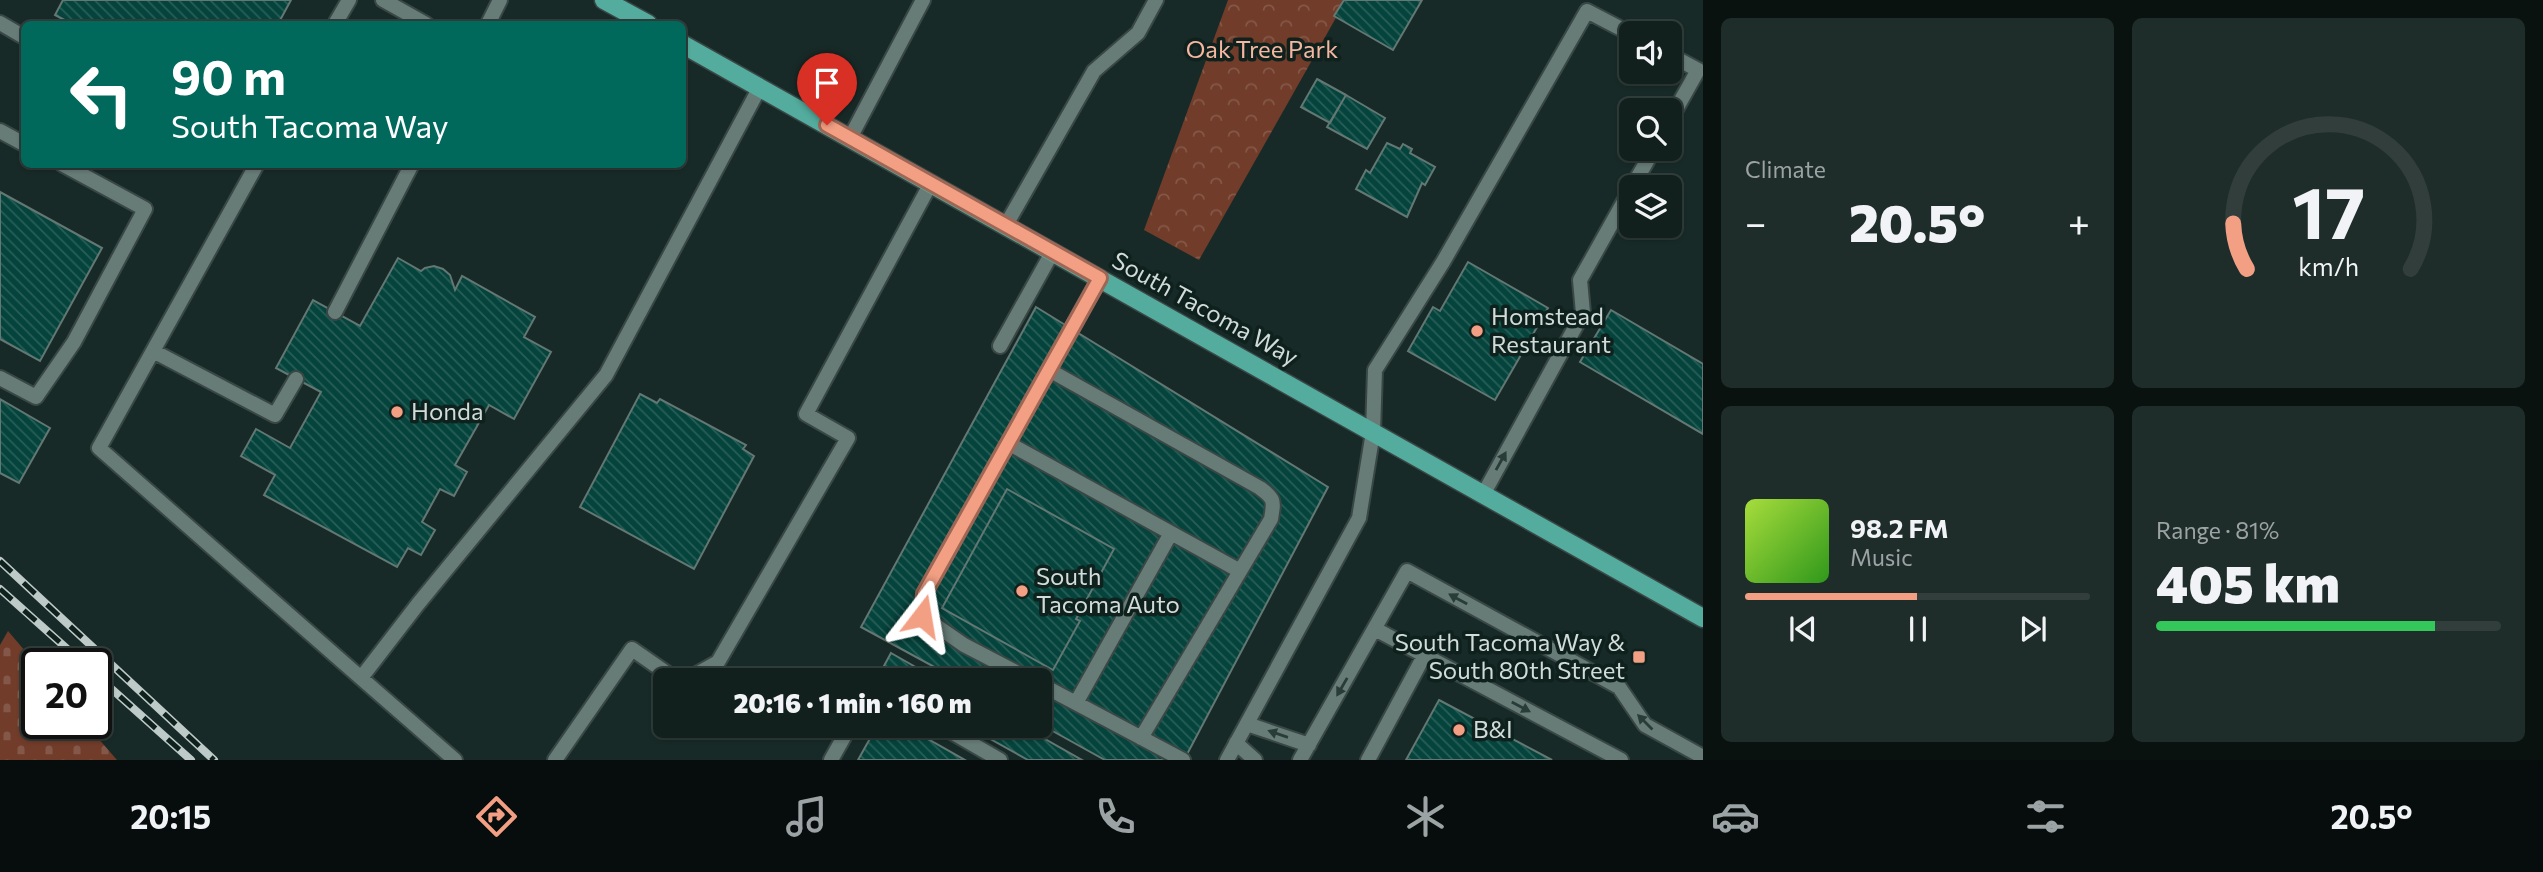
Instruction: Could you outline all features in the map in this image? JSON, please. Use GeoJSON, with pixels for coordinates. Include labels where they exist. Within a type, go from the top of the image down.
{"type":"FeatureCollection","features":[{"type":"Feature","properties":{"kind":"main road"},"geometry":{"type":"LineString","coordinates":[[604,0],[642,21]]}},
{"type":"Feature","properties":{"kind":"main road","name":"South Tacoma Way"},"geometry":{"type":"LineString","coordinates":[[686,46],[1703,618]]}},
{"type":"Feature","properties":{"kind":"street"},"geometry":{"type":"LineString","coordinates":[[337,21],[349,0]]}},
{"type":"Feature","properties":{"kind":"street"},"geometry":{"type":"LineString","coordinates":[[383,0],[421,21]]}},
{"type":"Feature","properties":{"kind":"street"},"geometry":{"type":"LineString","coordinates":[[490,21],[500,0]]}},
{"type":"Feature","properties":{"kind":"street"},"geometry":{"type":"LineString","coordinates":[[850,138],[923,0]]}},
{"type":"Feature","properties":{"kind":"street"},"geometry":{"type":"LineString","coordinates":[[1006,225],[1094,71],[1138,33],[1156,0]]}},
{"type":"Feature","properties":{"kind":"street"},"geometry":{"type":"LineString","coordinates":[[1227,760],[1359,518],[1373,432],[1376,370],[1444,262],[1587,11],[1619,28]]}},
{"type":"Feature","properties":{"kind":"street"},"geometry":{"type":"LineString","coordinates":[[0,23],[21,35]]}},
{"type":"Feature","properties":{"kind":"street"},"geometry":{"type":"LineString","coordinates":[[1682,61],[1698,69],[1682,98]]}},
{"type":"Feature","properties":{"kind":"street"},"geometry":{"type":"LineString","coordinates":[[361,678],[418,604],[606,375],[760,87]]}},
{"type":"Feature","properties":{"kind":"street"},"geometry":{"type":"LineString","coordinates":[[0,131],[21,142]]}},
{"type":"Feature","properties":{"kind":"street"},"geometry":{"type":"LineString","coordinates":[[0,379],[36,397],[74,342],[145,209],[69,168]]}},
{"type":"Feature","properties":{"kind":"street"},"geometry":{"type":"LineString","coordinates":[[255,168],[99,448],[456,760]]}},
{"type":"Feature","properties":{"kind":"street"},"geometry":{"type":"LineString","coordinates":[[335,312],[410,168]]}},
{"type":"Feature","properties":{"kind":"street"},"geometry":{"type":"LineString","coordinates":[[707,668],[718,662],[848,438],[806,414],[931,183]]}},
{"type":"Feature","properties":{"kind":"street"},"geometry":{"type":"LineString","coordinates":[[1483,493],[1583,313],[1580,280],[1619,211]]}},
{"type":"Feature","properties":{"kind":"street"},"geometry":{"type":"LineString","coordinates":[[1000,346],[1053,251]]}},
{"type":"Feature","properties":{"kind":"street"},"geometry":{"type":"LineString","coordinates":[[1008,668],[964,645],[922,616],[924,594],[1100,278]]}},
{"type":"Feature","properties":{"kind":"street"},"geometry":{"type":"LineString","coordinates":[[153,351],[275,415],[296,379]]}},
{"type":"Feature","properties":{"kind":"street"},"geometry":{"type":"LineString","coordinates":[[1049,370],[1272,496],[1271,519],[1141,738]]}},
{"type":"Feature","properties":{"kind":"street"},"geometry":{"type":"LineString","coordinates":[[1008,443],[1240,571]]}},
{"type":"Feature","properties":{"kind":"street"},"geometry":{"type":"LineString","coordinates":[[1076,703],[1171,533]]}},
{"type":"Feature","properties":{"kind":"street"},"geometry":{"type":"LineString","coordinates":[[1300,760],[1407,570],[1619,687],[1645,725],[1703,757]]}},
{"type":"Feature","properties":{"kind":"street"},"geometry":{"type":"LineString","coordinates":[[1375,629],[1621,760]]}},
{"type":"Feature","properties":{"kind":"street"},"geometry":{"type":"LineString","coordinates":[[555,760],[632,649],[659,668]]}},
{"type":"Feature","properties":{"kind":"street"},"geometry":{"type":"LineString","coordinates":[[1368,760],[1424,656]]}},
{"type":"Feature","properties":{"kind":"street"},"geometry":{"type":"LineString","coordinates":[[1052,690],[1183,760]]}},
{"type":"Feature","properties":{"kind":"street"},"geometry":{"type":"LineString","coordinates":[[1247,724],[1309,745]]}},
{"type":"Feature","properties":{"kind":"street"},"geometry":{"type":"LineString","coordinates":[[831,760],[843,738]]}},
{"type":"Feature","properties":{"kind":"street"},"geometry":{"type":"LineString","coordinates":[[962,738],[1000,760]]}},
{"type":"Feature","properties":{"kind":"street"},"geometry":{"type":"LineString","coordinates":[[1236,743],[1255,760]]}},
{"type":"Feature","properties":{"kind":"green space","name":"Oak Tree Park"},"geometry":{"type":"Polygon","coordinates":[[[1228,0],[1346,0],[1199,260],[1144,230],[1228,0]]]}},
{"type":"Feature","properties":{"kind":"green space"},"geometry":{"type":"Polygon","coordinates":[[[8,631],[22,648],[21,739],[99,739],[117,760],[0,760],[0,645],[8,631]]]}},
{"type":"Feature","properties":{"kind":"building"},"geometry":{"type":"Polygon","coordinates":[[[63,0],[291,0],[280,21],[66,21],[55,15],[63,0]]]}},
{"type":"Feature","properties":{"kind":"building"},"geometry":{"type":"Polygon","coordinates":[[[1344,0],[1422,0],[1393,50],[1334,16],[1344,0]]]}},
{"type":"Feature","properties":{"kind":"building"},"geometry":{"type":"Polygon","coordinates":[[[1317,79],[1346,95],[1330,123],[1301,107],[1317,79]]]}},
{"type":"Feature","properties":{"kind":"building"},"geometry":{"type":"Polygon","coordinates":[[[1346,95],[1385,118],[1367,149],[1327,127],[1346,95]]]}},
{"type":"Feature","properties":{"kind":"building"},"geometry":{"type":"Polygon","coordinates":[[[1387,143],[1400,149],[1403,144],[1412,149],[1410,153],[1435,167],[1425,185],[1422,183],[1407,217],[1356,189],[1366,170],[1370,173],[1387,143]]]}},
{"type":"Feature","properties":{"kind":"building"},"geometry":{"type":"Polygon","coordinates":[[[0,192],[102,248],[40,361],[0,339],[0,192]]]}},
{"type":"Feature","properties":{"kind":"building","name":"Honda"},"geometry":{"type":"Polygon","coordinates":[[[398,258],[421,271],[434,266],[443,269],[450,275],[455,290],[462,276],[535,317],[524,337],[551,352],[514,419],[489,405],[455,465],[467,472],[454,496],[440,489],[422,522],[435,530],[421,555],[408,548],[397,567],[264,495],[275,475],[241,456],[256,429],[290,448],[321,392],[276,368],[313,300],[360,326],[398,258]]]}},
{"type":"Feature","properties":{"kind":"building","name":"Homstead Restaurant"},"geometry":{"type":"Polygon","coordinates":[[[1468,262],[1548,308],[1495,400],[1408,351],[1433,307],[1440,311],[1468,262]]]}},
{"type":"Feature","properties":{"kind":"building","name":"South Tacoma Auto"},"geometry":{"type":"Polygon","coordinates":[[[1036,307],[1328,487],[1184,760],[1105,760],[1052,731],[1052,668],[936,668],[861,627],[1036,307]]]}},
{"type":"Feature","properties":{"kind":"building"},"geometry":{"type":"Polygon","coordinates":[[[1611,310],[1703,364],[1703,434],[1580,362],[1611,310]]]}},
{"type":"Feature","properties":{"kind":"building"},"geometry":{"type":"Polygon","coordinates":[[[640,394],[657,403],[660,399],[746,445],[743,449],[754,456],[694,569],[580,507],[640,394]]]}},
{"type":"Feature","properties":{"kind":"building"},"geometry":{"type":"Polygon","coordinates":[[[0,399],[50,428],[19,483],[0,473],[0,399]]]}},
{"type":"Feature","properties":{"kind":"building","name":"South Tacoma Auto"},"geometry":{"type":"Polygon","coordinates":[[[1007,489],[1114,549],[1076,619],[1080,621],[1053,670],[942,608],[1007,489]]]}},
{"type":"Feature","properties":{"kind":"building"},"geometry":{"type":"Polygon","coordinates":[[[891,653],[917,668],[883,668],[891,653]]]}},
{"type":"Feature","properties":{"kind":"building","name":"B&I"},"geometry":{"type":"Polygon","coordinates":[[[1439,700],[1552,760],[1406,760],[1439,700]]]}},
{"type":"Feature","properties":{"kind":"building"},"geometry":{"type":"Polygon","coordinates":[[[870,738],[926,738],[965,760],[858,760],[870,738]]]}},
{"type":"Feature","properties":{"kind":"building"},"geometry":{"type":"Polygon","coordinates":[[[989,738],[1043,738],[1082,760],[1028,760],[989,738]]]}},
{"type":"Feature","properties":{"kind":"railway"},"geometry":{"type":"LineString","coordinates":[[0,561],[214,760]]}},
{"type":"Feature","properties":{"kind":"railway"},"geometry":{"type":"LineString","coordinates":[[0,589],[66,648]]}},
{"type":"Feature","properties":{"kind":"railway"},"geometry":{"type":"LineString","coordinates":[[112,689],[191,760]]}},
{"type":"Feature","properties":{"kind":"place","name":"Homstead Restaurant"},"geometry":{"type":"Point","coordinates":[1477,331]}},
{"type":"Feature","properties":{"kind":"place","name":"Honda"},"geometry":{"type":"Point","coordinates":[397,412]}},
{"type":"Feature","properties":{"kind":"place","name":"South Tacoma Auto"},"geometry":{"type":"Point","coordinates":[1022,591]}},
{"type":"Feature","properties":{"kind":"place","name":"South Tacoma Way & South 80th Street"},"geometry":{"type":"Point","coordinates":[1639,657]}},
{"type":"Feature","properties":{"kind":"place","name":"B&I"},"geometry":{"type":"Point","coordinates":[1459,730]}},
{"type":"Feature","properties":{"kind":"route"},"geometry":{"type":"LineString","coordinates":[[827,125],[1100,278],[924,594],[922,616]]}}]}
